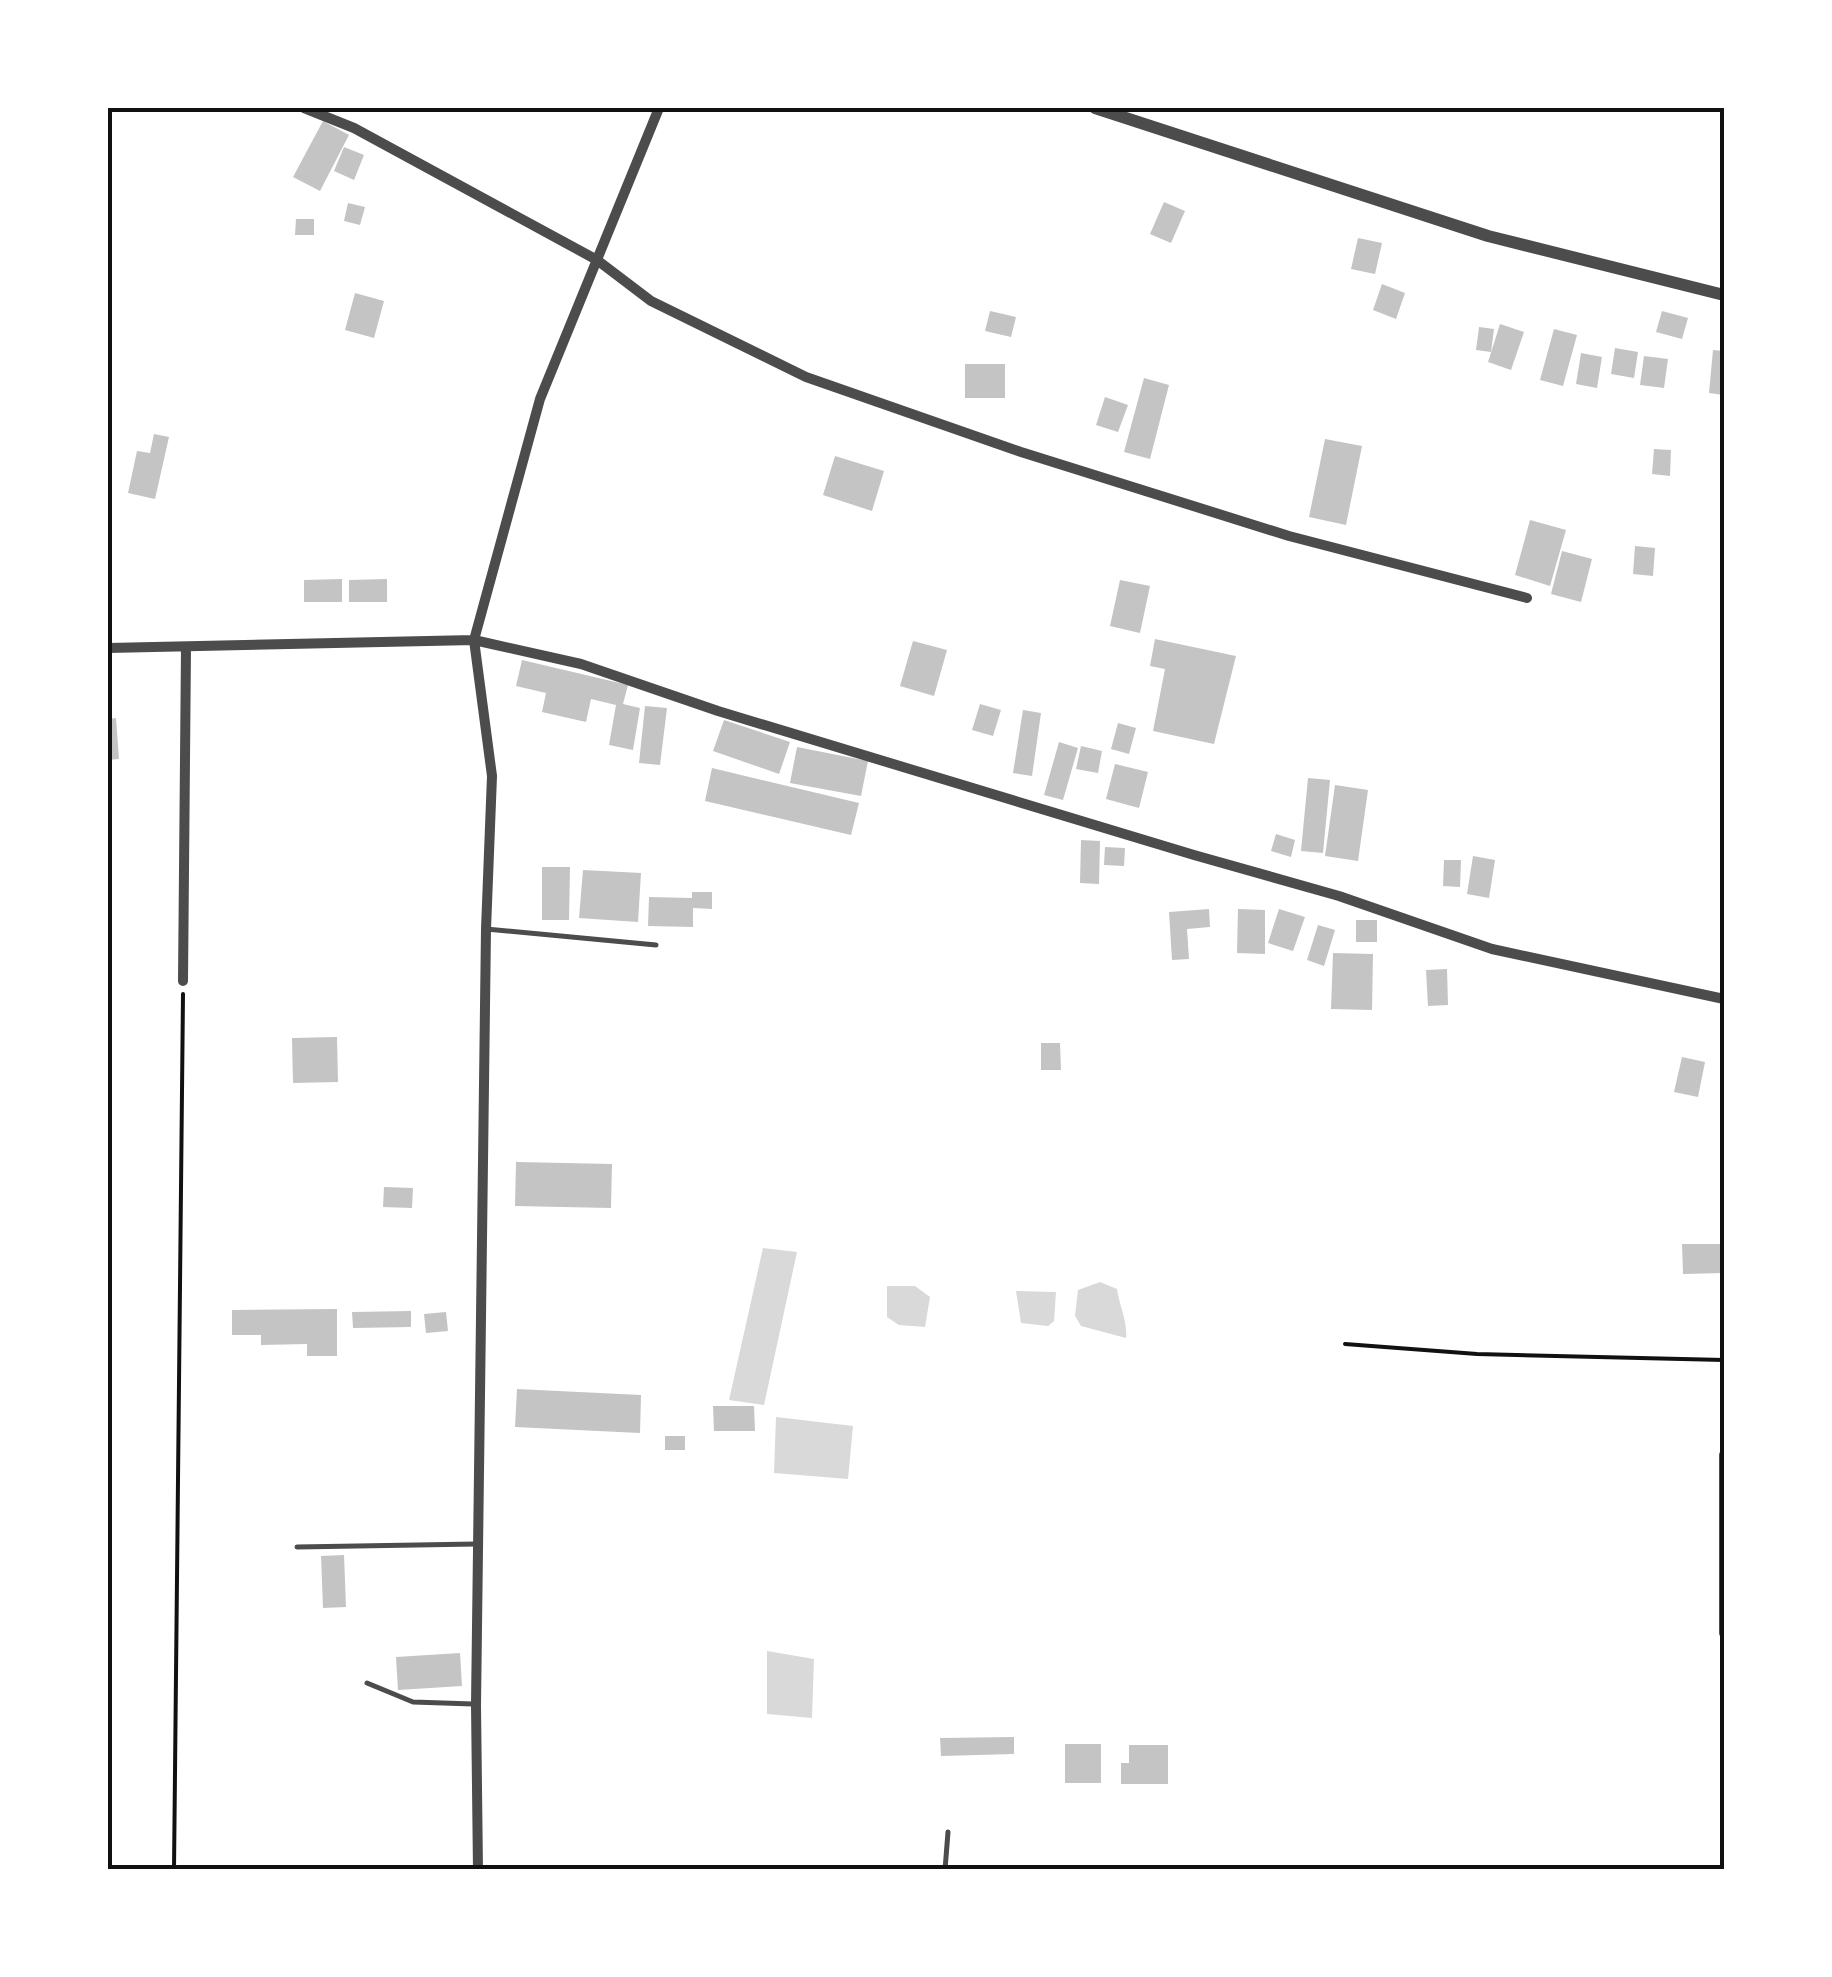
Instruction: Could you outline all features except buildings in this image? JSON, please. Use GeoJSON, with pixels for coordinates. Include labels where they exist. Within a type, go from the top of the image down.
{"type":"FeatureCollection","features":[{"type":"Feature","properties":{"kind":"street"},"geometry":{"type":"LineString","coordinates":[[304,108],[354,128],[597,260],[650,301],[806,377],[1021,452],[1289,536],[1527,598]]}},
{"type":"Feature","properties":{"kind":"street"},"geometry":{"type":"LineString","coordinates":[[478,1870],[476,1704],[486,929],[492,776],[474,640],[540,399],[659,108]]}},
{"type":"Feature","properties":{"kind":"street"},"geometry":{"type":"LineString","coordinates":[[1095,108],[1488,236],[1724,295]]}},
{"type":"Feature","properties":{"kind":"street"},"geometry":{"type":"LineString","coordinates":[[108,648],[474,640],[580,664],[718,711],[1194,856],[1339,896],[1492,948],[1724,998]]}},
{"type":"Feature","properties":{"kind":"street"},"geometry":{"type":"LineString","coordinates":[[183,981],[186,648]]}},
{"type":"Feature","properties":{"kind":"street"},"geometry":{"type":"LineString","coordinates":[[1724,1455],[1724,1633]]}},
{"type":"Feature","properties":{"kind":"lane"},"geometry":{"type":"LineString","coordinates":[[486,929],[656,945]]}},
{"type":"Feature","properties":{"kind":"lane"},"geometry":{"type":"LineString","coordinates":[[297,1548],[479,1544]]}},
{"type":"Feature","properties":{"kind":"lane"},"geometry":{"type":"LineString","coordinates":[[367,1683],[413,1702],[476,1704]]}},
{"type":"Feature","properties":{"kind":"lane"},"geometry":{"type":"LineString","coordinates":[[945,1870],[948,1832]]}},
{"type":"Feature","properties":{"kind":"path"},"geometry":{"type":"LineString","coordinates":[[174,1870],[183,981]]}},
{"type":"Feature","properties":{"kind":"path"},"geometry":{"type":"LineString","coordinates":[[1345,1344],[1477,1354],[1724,1360]]}},
{"type":"Feature","properties":{"kind":"shaded area"},"geometry":{"type":"Polygon","coordinates":[[[763,1248],[797,1252],[764,1405],[729,1400],[763,1248]]]}},
{"type":"Feature","properties":{"kind":"shaded area"},"geometry":{"type":"Polygon","coordinates":[[[1100,1282],[1117,1289],[1126,1338],[1081,1326],[1075,1316],[1078,1290],[1100,1282]]]}},
{"type":"Feature","properties":{"kind":"shaded area"},"geometry":{"type":"Polygon","coordinates":[[[887,1286],[915,1286],[930,1297],[925,1327],[899,1325],[887,1317],[887,1286]]]}},
{"type":"Feature","properties":{"kind":"shaded area"},"geometry":{"type":"Polygon","coordinates":[[[1016,1291],[1056,1292],[1054,1321],[1048,1326],[1021,1323],[1016,1291]]]}},
{"type":"Feature","properties":{"kind":"shaded area"},"geometry":{"type":"Polygon","coordinates":[[[776,1417],[853,1426],[848,1479],[774,1473],[776,1417]]]}},
{"type":"Feature","properties":{"kind":"shaded area"},"geometry":{"type":"Polygon","coordinates":[[[767,1651],[814,1659],[812,1718],[767,1714],[767,1651]]]}}]}
